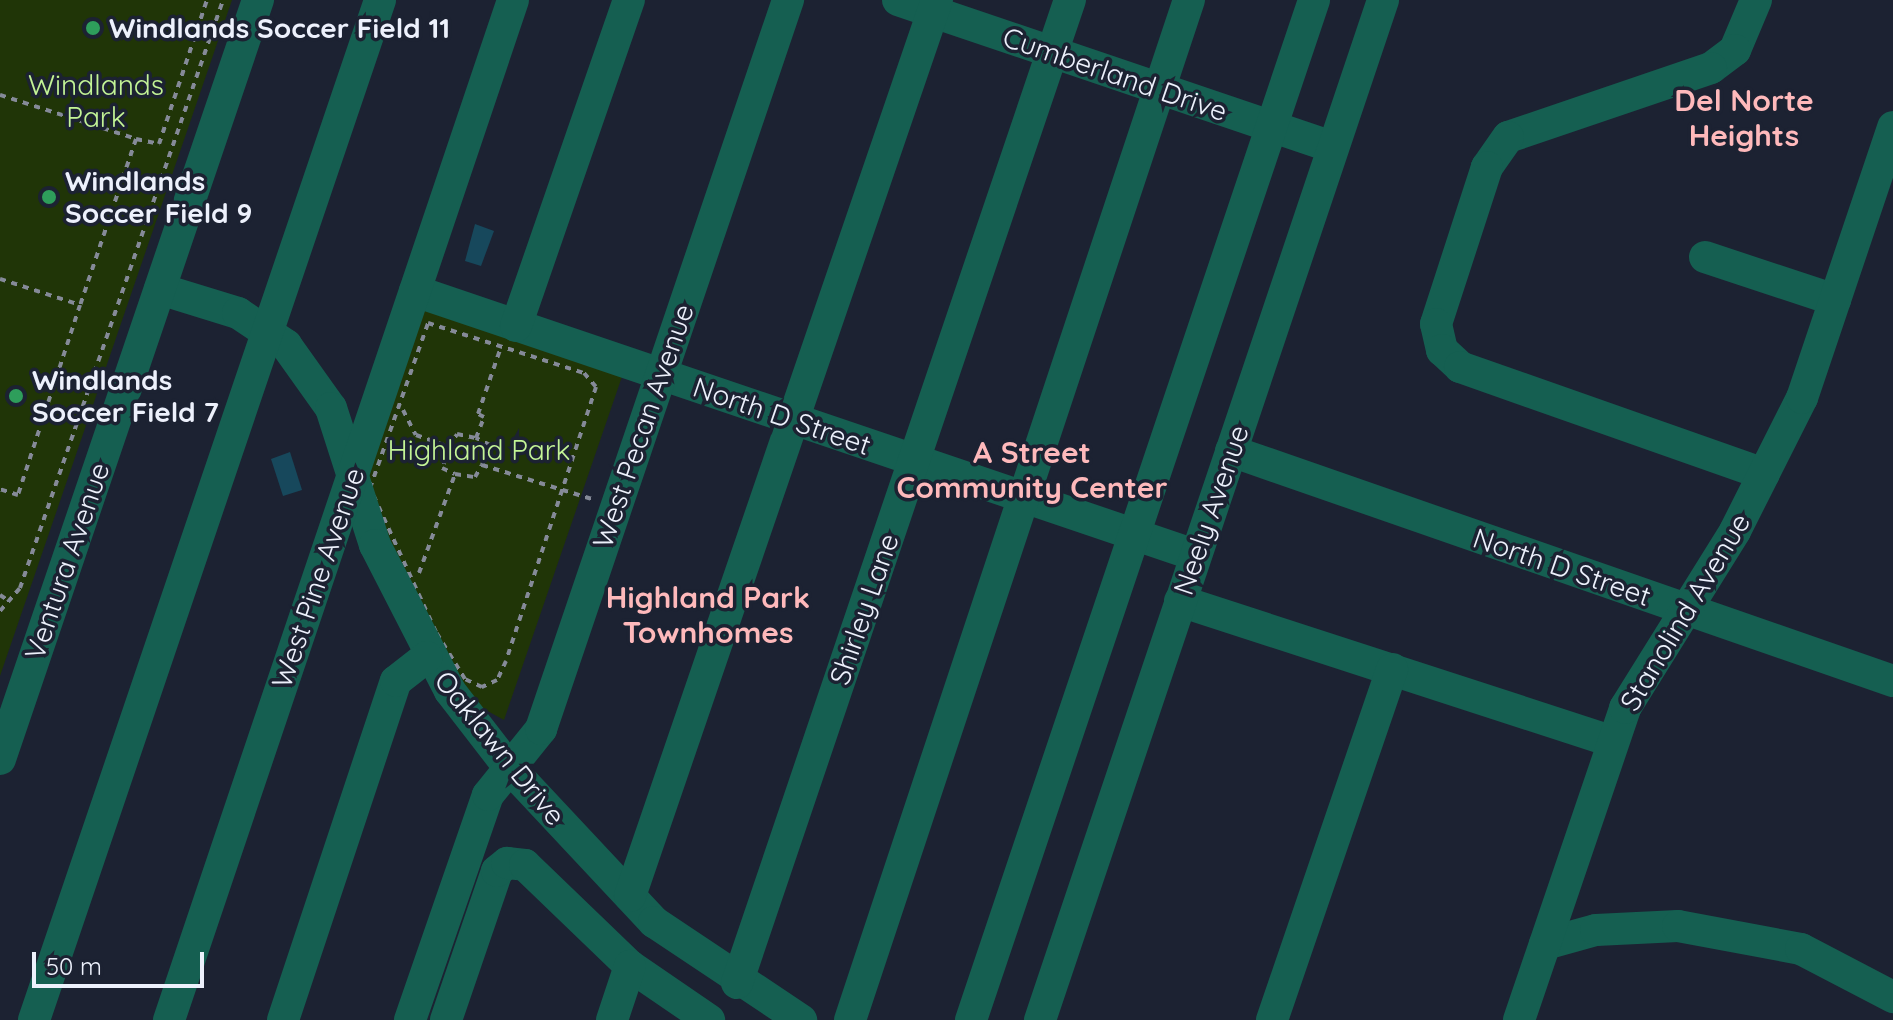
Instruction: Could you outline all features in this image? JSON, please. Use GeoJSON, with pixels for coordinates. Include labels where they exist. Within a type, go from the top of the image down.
{"type":"FeatureCollection","features":[{"type":"Feature","properties":{"kind":"street","name":"Ventura Avenue"},"geometry":{"type":"LineString","coordinates":[[0,759],[258,0]]}},
{"type":"Feature","properties":{"kind":"street"},"geometry":{"type":"LineString","coordinates":[[34,1020],[380,0]]}},
{"type":"Feature","properties":{"kind":"street","name":"West Pine Avenue"},"geometry":{"type":"LineString","coordinates":[[169,1020],[353,475],[386,405],[415,291],[513,0]]}},
{"type":"Feature","properties":{"kind":"street"},"geometry":{"type":"LineString","coordinates":[[509,331],[629,0]]}},
{"type":"Feature","properties":{"kind":"street","name":"West Pecan Avenue"},"geometry":{"type":"LineString","coordinates":[[410,1020],[488,795],[508,766],[541,729],[788,0]]}},
{"type":"Feature","properties":{"kind":"street","name":"Cumberland Drive"},"geometry":{"type":"LineString","coordinates":[[898,0],[935,6],[1052,53],[1333,147]]}},
{"type":"Feature","properties":{"kind":"street","name":"Shirley Lane"},"geometry":{"type":"LineString","coordinates":[[737,983],[1070,0]]}},
{"type":"Feature","properties":{"kind":"street"},"geometry":{"type":"LineString","coordinates":[[850,1020],[1189,0]]}},
{"type":"Feature","properties":{"kind":"street"},"geometry":{"type":"LineString","coordinates":[[971,1020],[1314,0]]}},
{"type":"Feature","properties":{"kind":"street","name":"Neely Avenue"},"geometry":{"type":"LineString","coordinates":[[1040,1020],[1383,0]]}},
{"type":"Feature","properties":{"kind":"street"},"geometry":{"type":"LineString","coordinates":[[1756,0],[1735,50],[1711,68],[1508,137],[1487,167],[1436,324],[1442,350],[1460,367],[1764,474]]}},
{"type":"Feature","properties":{"kind":"street"},"geometry":{"type":"LineString","coordinates":[[630,896],[798,421],[935,6]]}},
{"type":"Feature","properties":{"kind":"street","name":"Stanolind Avenue"},"geometry":{"type":"LineString","coordinates":[[1519,1020],[1613,742],[1681,608],[1735,531],[1802,398],[1893,127]]}},
{"type":"Feature","properties":{"kind":"street"},"geometry":{"type":"LineString","coordinates":[[1705,257],[1835,300]]}},
{"type":"Feature","properties":{"kind":"street","name":"Oaklawn Drive"},"geometry":{"type":"LineString","coordinates":[[160,289],[238,313],[286,345],[331,408],[353,475],[407,594],[427,657],[508,766],[630,896],[737,983],[801,1020]]}},
{"type":"Feature","properties":{"kind":"street","name":"North D Street"},"geometry":{"type":"LineString","coordinates":[[415,291],[509,331],[661,374],[1195,555]]}},
{"type":"Feature","properties":{"kind":"street","name":"North D Street"},"geometry":{"type":"LineString","coordinates":[[1231,451],[1893,681]]}},
{"type":"Feature","properties":{"kind":"street"},"geometry":{"type":"LineString","coordinates":[[1180,601],[1613,742]]}},
{"type":"Feature","properties":{"kind":"street"},"geometry":{"type":"LineString","coordinates":[[283,1020],[396,681],[427,657]]}},
{"type":"Feature","properties":{"kind":"street"},"geometry":{"type":"LineString","coordinates":[[1272,1020],[1392,669]]}},
{"type":"Feature","properties":{"kind":"street"},"geometry":{"type":"LineString","coordinates":[[446,1020],[497,871],[507,863],[525,865],[630,966],[709,1020]]}},
{"type":"Feature","properties":{"kind":"street"},"geometry":{"type":"LineString","coordinates":[[1545,944],[1596,930],[1678,926],[1801,949],[1893,997]]}},
{"type":"Feature","properties":{"kind":"street"},"geometry":{"type":"LineString","coordinates":[[612,1020],[630,966]]}},
{"type":"Feature","properties":{"kind":"path"},"geometry":{"type":"LineString","coordinates":[[0,95],[159,144],[207,0]]}},
{"type":"Feature","properties":{"kind":"path"},"geometry":{"type":"LineString","coordinates":[[0,611],[20,588],[223,0]]}},
{"type":"Feature","properties":{"kind":"path"},"geometry":{"type":"LineString","coordinates":[[0,489],[18,495],[136,139]]}},
{"type":"Feature","properties":{"kind":"path"},"geometry":{"type":"LineString","coordinates":[[0,279],[80,305]]}},
{"type":"Feature","properties":{"kind":"path"},"geometry":{"type":"LineString","coordinates":[[424,326],[509,331],[595,382],[506,661],[492,685],[465,679],[407,594],[370,488],[386,405],[424,326]]}},
{"type":"Feature","properties":{"kind":"path"},"geometry":{"type":"LineString","coordinates":[[476,438],[509,331]]}},
{"type":"Feature","properties":{"kind":"path"},"geometry":{"type":"LineString","coordinates":[[386,405],[407,412],[403,422],[417,427],[416,435],[449,447]]}},
{"type":"Feature","properties":{"kind":"path"},"geometry":{"type":"LineString","coordinates":[[457,434],[476,438],[490,445],[475,477],[442,468],[457,434]]}},
{"type":"Feature","properties":{"kind":"path"},"geometry":{"type":"LineString","coordinates":[[482,465],[616,506]]}},
{"type":"Feature","properties":{"kind":"path"},"geometry":{"type":"LineString","coordinates":[[407,594],[455,474]]}},
{"type":"Feature","properties":{"kind":"path"},"geometry":{"type":"LineString","coordinates":[[0,595],[9,601]]}},
{"type":"Feature","properties":{"kind":"green space","name":"Windlands Park"},"geometry":{"type":"Polygon","coordinates":[[[0,0],[232,0],[0,676],[0,0]]]}},
{"type":"Feature","properties":{"kind":"green space","name":"Highland Park"},"geometry":{"type":"Polygon","coordinates":[[[416,292],[627,362],[504,720],[451,691],[353,475],[416,292]]]}},
{"type":"Feature","properties":{"kind":"water"},"geometry":{"type":"Polygon","coordinates":[[[475,224],[494,231],[481,266],[465,261],[475,224]]]}},
{"type":"Feature","properties":{"kind":"water"},"geometry":{"type":"Polygon","coordinates":[[[290,452],[302,490],[283,496],[271,459],[290,452]]]}},
{"type":"Feature","properties":{"kind":"place","name":"Windlands Soccer Field 11"},"geometry":{"type":"Point","coordinates":[93,28]}},
{"type":"Feature","properties":{"kind":"place","name":"Windlands Soccer Field 9"},"geometry":{"type":"Point","coordinates":[49,197]}},
{"type":"Feature","properties":{"kind":"place","name":"Windlands Soccer Field 7"},"geometry":{"type":"Point","coordinates":[16,396]}},
{"type":"Feature","properties":{"kind":"district","name":"Del Norte Heights"},"geometry":{"type":"Point","coordinates":[1744,117]}},
{"type":"Feature","properties":{"kind":"district","name":"A Street Community Center"},"geometry":{"type":"Point","coordinates":[1032,469]}},
{"type":"Feature","properties":{"kind":"district","name":"Highland Park Townhomes"},"geometry":{"type":"Point","coordinates":[708,614]}}]}
